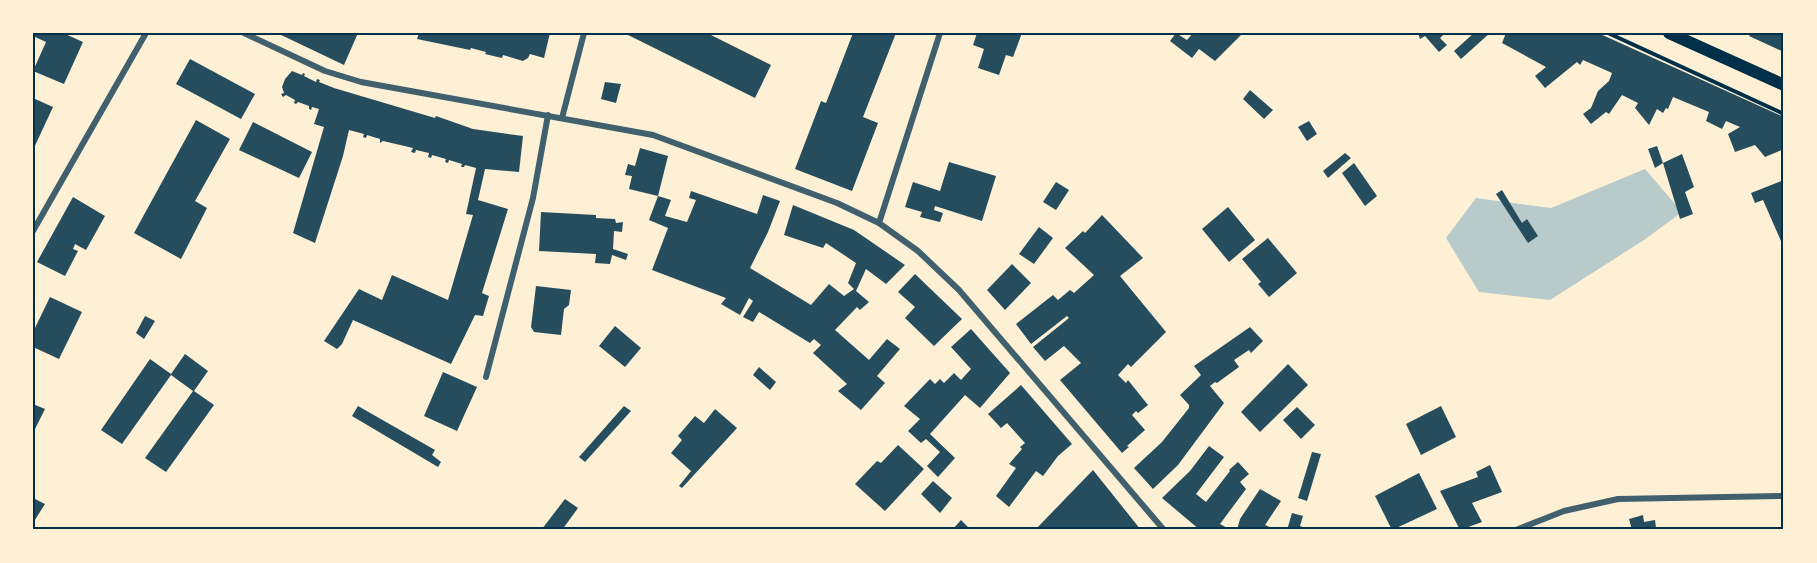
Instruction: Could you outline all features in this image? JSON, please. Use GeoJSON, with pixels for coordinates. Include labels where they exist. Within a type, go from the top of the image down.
{"type":"FeatureCollection","features":[{"type":"Feature","properties":{"kind":"main road"},"geometry":{"type":"LineString","coordinates":[[1669,33],[1784,85]]}},
{"type":"Feature","properties":{"kind":"street"},"geometry":{"type":"LineString","coordinates":[[33,231],[146,33]]}},
{"type":"Feature","properties":{"kind":"street"},"geometry":{"type":"LineString","coordinates":[[244,33],[315,67],[343,77],[635,131],[671,140],[837,203],[879,223],[918,251],[959,290],[1164,530]]}},
{"type":"Feature","properties":{"kind":"street"},"geometry":{"type":"LineString","coordinates":[[562,117],[584,33]]}},
{"type":"Feature","properties":{"kind":"street"},"geometry":{"type":"LineString","coordinates":[[879,223],[940,33]]}},
{"type":"Feature","properties":{"kind":"street"},"geometry":{"type":"LineString","coordinates":[[486,376],[533,198],[548,115]]}},
{"type":"Feature","properties":{"kind":"street"},"geometry":{"type":"LineString","coordinates":[[1516,530],[1564,511],[1618,499],[1784,496]]}},
{"type":"Feature","properties":{"kind":"path"},"geometry":{"type":"LineString","coordinates":[[1608,33],[1784,114]]}},
{"type":"Feature","properties":{"kind":"shaded area"},"geometry":{"type":"Polygon","coordinates":[[[1645,169],[1682,212],[1644,240],[1550,300],[1479,292],[1446,238],[1476,198],[1551,208],[1645,169]]]}},
{"type":"Feature","properties":{"kind":"building"},"geometry":{"type":"Polygon","coordinates":[[[33,33],[63,33],[83,42],[64,84],[33,71],[46,42],[33,36],[33,33]]]}},
{"type":"Feature","properties":{"kind":"building"},"geometry":{"type":"Polygon","coordinates":[[[277,33],[358,33],[344,65],[277,33]]]}},
{"type":"Feature","properties":{"kind":"building"},"geometry":{"type":"Polygon","coordinates":[[[419,33],[550,33],[544,58],[530,54],[523,61],[503,55],[502,58],[485,54],[486,52],[471,48],[470,50],[417,39],[419,33]]]}},
{"type":"Feature","properties":{"kind":"building"},"geometry":{"type":"Polygon","coordinates":[[[624,33],[707,33],[771,65],[755,98],[624,33]]]}},
{"type":"Feature","properties":{"kind":"building"},"geometry":{"type":"Polygon","coordinates":[[[853,33],[896,33],[863,117],[878,123],[852,191],[795,169],[821,101],[826,103],[853,33]]]}},
{"type":"Feature","properties":{"kind":"building"},"geometry":{"type":"Polygon","coordinates":[[[977,33],[1022,33],[1013,57],[1006,55],[999,75],[978,68],[984,49],[973,45],[977,33]]]}},
{"type":"Feature","properties":{"kind":"building"},"geometry":{"type":"Polygon","coordinates":[[[1176,33],[1187,40],[1193,33],[1243,33],[1215,61],[1199,49],[1192,58],[1170,41],[1176,33]]]}},
{"type":"Feature","properties":{"kind":"building"},"geometry":{"type":"Polygon","coordinates":[[[1418,33],[1445,33],[1440,38],[1447,45],[1439,52],[1425,36],[1420,39],[1418,33]]]}},
{"type":"Feature","properties":{"kind":"building"},"geometry":{"type":"Polygon","coordinates":[[[1474,33],[1490,33],[1461,59],[1454,51],[1474,33]]]}},
{"type":"Feature","properties":{"kind":"building"},"geometry":{"type":"Polygon","coordinates":[[[1506,33],[1598,33],[1784,117],[1784,149],[1765,157],[1755,145],[1735,152],[1728,134],[1740,127],[1726,121],[1722,129],[1706,121],[1709,112],[1673,97],[1668,109],[1666,108],[1663,113],[1657,109],[1649,125],[1635,108],[1638,103],[1622,95],[1609,114],[1606,112],[1591,124],[1583,114],[1591,108],[1598,91],[1609,81],[1612,73],[1583,60],[1580,65],[1577,62],[1545,88],[1535,76],[1546,67],[1502,43],[1506,33]]]}},
{"type":"Feature","properties":{"kind":"building"},"geometry":{"type":"Polygon","coordinates":[[[1751,33],[1784,33],[1784,52],[1749,36],[1751,33]]]}},
{"type":"Feature","properties":{"kind":"building"},"geometry":{"type":"Polygon","coordinates":[[[190,59],[255,94],[241,119],[176,84],[190,59]]]}},
{"type":"Feature","properties":{"kind":"building"},"geometry":{"type":"Polygon","coordinates":[[[292,71],[302,75],[303,73],[304,76],[316,82],[317,79],[334,88],[435,118],[436,116],[473,129],[523,136],[519,172],[485,169],[478,200],[508,209],[482,293],[489,296],[483,316],[475,315],[451,364],[353,320],[342,344],[337,349],[324,341],[359,289],[382,300],[392,275],[448,300],[473,215],[466,214],[476,168],[465,165],[461,167],[462,164],[449,160],[448,163],[445,162],[446,159],[432,155],[431,158],[428,157],[429,153],[416,150],[415,153],[411,152],[413,148],[383,141],[380,143],[380,139],[367,135],[366,138],[363,137],[364,134],[349,130],[315,243],[293,233],[324,127],[314,124],[319,109],[312,107],[311,110],[309,106],[298,102],[296,104],[295,100],[286,95],[283,97],[281,94],[284,93],[282,87],[285,79],[292,71]]]}},
{"type":"Feature","properties":{"kind":"building"},"geometry":{"type":"Polygon","coordinates":[[[605,82],[621,84],[616,103],[601,99],[605,82]]]}},
{"type":"Feature","properties":{"kind":"building"},"geometry":{"type":"Polygon","coordinates":[[[1250,90],[1273,110],[1264,119],[1243,99],[1250,90]]]}},
{"type":"Feature","properties":{"kind":"building"},"geometry":{"type":"Polygon","coordinates":[[[33,98],[53,107],[33,150],[33,98]]]}},
{"type":"Feature","properties":{"kind":"building"},"geometry":{"type":"Polygon","coordinates":[[[196,120],[230,139],[195,201],[207,208],[181,259],[134,233],[196,120]]]}},
{"type":"Feature","properties":{"kind":"building"},"geometry":{"type":"Polygon","coordinates":[[[1309,121],[1317,134],[1307,141],[1298,127],[1309,121]]]}},
{"type":"Feature","properties":{"kind":"building"},"geometry":{"type":"Polygon","coordinates":[[[253,122],[312,152],[299,178],[239,150],[253,122]]]}},
{"type":"Feature","properties":{"kind":"building"},"geometry":{"type":"Polygon","coordinates":[[[1657,146],[1663,163],[1655,168],[1648,149],[1657,146]]]}},
{"type":"Feature","properties":{"kind":"building"},"geometry":{"type":"Polygon","coordinates":[[[640,148],[668,156],[658,196],[629,189],[632,176],[625,175],[628,164],[635,166],[640,148]]]}},
{"type":"Feature","properties":{"kind":"building"},"geometry":{"type":"Polygon","coordinates":[[[1345,153],[1351,158],[1328,178],[1323,171],[1345,153]]]}},
{"type":"Feature","properties":{"kind":"building"},"geometry":{"type":"Polygon","coordinates":[[[1682,154],[1694,187],[1685,192],[1693,214],[1680,219],[1663,163],[1682,154]]]}},
{"type":"Feature","properties":{"kind":"building"},"geometry":{"type":"Polygon","coordinates":[[[949,162],[996,176],[982,221],[935,206],[934,210],[943,213],[940,222],[920,217],[922,212],[905,207],[913,182],[940,191],[949,162]]]}},
{"type":"Feature","properties":{"kind":"building"},"geometry":{"type":"Polygon","coordinates":[[[1354,163],[1377,196],[1365,206],[1342,173],[1354,163]]]}},
{"type":"Feature","properties":{"kind":"building"},"geometry":{"type":"Polygon","coordinates":[[[1784,180],[1784,248],[1763,200],[1755,203],[1751,193],[1784,180]]]}},
{"type":"Feature","properties":{"kind":"building"},"geometry":{"type":"Polygon","coordinates":[[[1056,182],[1069,190],[1056,210],[1043,202],[1056,182]]]}},
{"type":"Feature","properties":{"kind":"building"},"geometry":{"type":"Polygon","coordinates":[[[1502,190],[1522,223],[1527,219],[1538,236],[1528,243],[1496,194],[1502,190]]]}},
{"type":"Feature","properties":{"kind":"building"},"geometry":{"type":"Polygon","coordinates":[[[691,191],[757,214],[763,195],[780,201],[750,268],[811,305],[829,284],[844,296],[854,289],[848,283],[856,263],[826,243],[823,248],[784,235],[793,205],[854,230],[905,265],[886,284],[866,269],[856,291],[869,302],[860,310],[857,307],[835,330],[869,360],[887,339],[900,349],[877,376],[885,383],[861,410],[838,391],[847,384],[813,353],[821,345],[814,339],[810,343],[759,312],[753,322],[743,317],[753,301],[749,298],[740,315],[721,304],[726,298],[652,270],[668,228],[649,220],[658,196],[671,200],[665,216],[687,222],[696,200],[689,198],[691,191]]]}},
{"type":"Feature","properties":{"kind":"building"},"geometry":{"type":"Polygon","coordinates":[[[73,197],[105,216],[86,250],[75,244],[73,249],[78,251],[65,276],[37,262],[73,197]]]}},
{"type":"Feature","properties":{"kind":"building"},"geometry":{"type":"Polygon","coordinates":[[[1228,207],[1255,240],[1229,262],[1202,229],[1228,207]]]}},
{"type":"Feature","properties":{"kind":"building"},"geometry":{"type":"Polygon","coordinates":[[[541,212],[596,215],[596,218],[615,219],[616,223],[623,222],[622,232],[614,231],[613,249],[628,254],[626,260],[612,255],[610,264],[595,263],[596,254],[539,251],[541,212]]]}},
{"type":"Feature","properties":{"kind":"building"},"geometry":{"type":"Polygon","coordinates":[[[1102,215],[1143,258],[1120,276],[1166,332],[1131,367],[1128,364],[1118,375],[1126,383],[1128,380],[1148,405],[1132,415],[1145,430],[1122,453],[1060,380],[1081,363],[1064,346],[1045,361],[1033,347],[1069,318],[1067,316],[1031,344],[1016,324],[1053,295],[1058,300],[1070,290],[1074,293],[1094,275],[1065,248],[1083,231],[1085,233],[1102,215]]]}},
{"type":"Feature","properties":{"kind":"building"},"geometry":{"type":"Polygon","coordinates":[[[1039,227],[1053,238],[1034,264],[1019,254],[1039,227]]]}},
{"type":"Feature","properties":{"kind":"building"},"geometry":{"type":"Polygon","coordinates":[[[1268,238],[1297,273],[1269,297],[1258,284],[1261,282],[1242,259],[1268,238]]]}},
{"type":"Feature","properties":{"kind":"building"},"geometry":{"type":"Polygon","coordinates":[[[1012,264],[1031,283],[1005,310],[987,290],[1012,264]]]}},
{"type":"Feature","properties":{"kind":"building"},"geometry":{"type":"Polygon","coordinates":[[[915,274],[962,319],[934,346],[905,318],[915,307],[898,292],[915,274]]]}},
{"type":"Feature","properties":{"kind":"building"},"geometry":{"type":"Polygon","coordinates":[[[536,286],[571,290],[569,305],[564,309],[561,335],[534,332],[531,327],[536,286]]]}},
{"type":"Feature","properties":{"kind":"building"},"geometry":{"type":"Polygon","coordinates":[[[50,297],[82,312],[59,359],[33,347],[33,332],[50,297]]]}},
{"type":"Feature","properties":{"kind":"building"},"geometry":{"type":"Polygon","coordinates":[[[145,316],[155,321],[144,339],[136,333],[145,316]]]}},
{"type":"Feature","properties":{"kind":"building"},"geometry":{"type":"Polygon","coordinates":[[[615,326],[641,348],[625,367],[599,346],[615,326]]]}},
{"type":"Feature","properties":{"kind":"building"},"geometry":{"type":"Polygon","coordinates":[[[1250,327],[1263,341],[1251,353],[1249,350],[1234,360],[1239,367],[1210,386],[1224,403],[1178,465],[1153,489],[1134,468],[1162,442],[1189,408],[1180,395],[1201,375],[1194,366],[1250,327]]]}},
{"type":"Feature","properties":{"kind":"building"},"geometry":{"type":"Polygon","coordinates":[[[971,329],[1010,373],[980,408],[965,395],[930,434],[955,458],[938,477],[927,466],[940,452],[926,439],[921,443],[908,431],[920,419],[904,406],[930,379],[935,384],[940,379],[944,383],[954,373],[961,380],[971,369],[951,347],[971,329]]]}},
{"type":"Feature","properties":{"kind":"building"},"geometry":{"type":"Polygon","coordinates":[[[185,354],[208,371],[194,391],[214,405],[166,472],[145,458],[193,391],[171,375],[122,444],[101,430],[150,359],[171,374],[185,354]]]}},
{"type":"Feature","properties":{"kind":"building"},"geometry":{"type":"Polygon","coordinates":[[[1288,364],[1308,385],[1260,432],[1241,412],[1288,364]]]}},
{"type":"Feature","properties":{"kind":"building"},"geometry":{"type":"Polygon","coordinates":[[[759,367],[776,382],[770,390],[753,375],[759,367]]]}},
{"type":"Feature","properties":{"kind":"building"},"geometry":{"type":"Polygon","coordinates":[[[443,372],[477,387],[457,431],[424,416],[443,372]]]}},
{"type":"Feature","properties":{"kind":"building"},"geometry":{"type":"Polygon","coordinates":[[[1021,385],[1072,444],[1058,456],[1043,476],[1036,471],[1009,507],[996,496],[1016,468],[1009,464],[1025,443],[1007,423],[1001,428],[988,414],[1021,385]]]}},
{"type":"Feature","properties":{"kind":"building"},"geometry":{"type":"Polygon","coordinates":[[[33,404],[45,409],[33,433],[33,404]]]}},
{"type":"Feature","properties":{"kind":"building"},"geometry":{"type":"Polygon","coordinates":[[[358,406],[435,450],[432,455],[441,462],[438,467],[352,416],[358,406]]]}},
{"type":"Feature","properties":{"kind":"building"},"geometry":{"type":"Polygon","coordinates":[[[624,406],[631,411],[585,462],[579,457],[624,406]]]}},
{"type":"Feature","properties":{"kind":"building"},"geometry":{"type":"Polygon","coordinates":[[[1441,406],[1456,437],[1421,455],[1406,424],[1441,406]]]}},
{"type":"Feature","properties":{"kind":"building"},"geometry":{"type":"Polygon","coordinates":[[[1297,407],[1315,425],[1301,439],[1283,420],[1297,407]]]}},
{"type":"Feature","properties":{"kind":"building"},"geometry":{"type":"Polygon","coordinates":[[[715,409],[737,428],[682,488],[679,486],[691,471],[671,453],[682,440],[678,436],[695,416],[704,423],[715,409]]]}},
{"type":"Feature","properties":{"kind":"building"},"geometry":{"type":"Polygon","coordinates":[[[898,445],[924,469],[885,511],[855,484],[877,461],[881,463],[898,445]]]}},
{"type":"Feature","properties":{"kind":"building"},"geometry":{"type":"Polygon","coordinates":[[[1209,446],[1224,457],[1196,494],[1206,502],[1229,470],[1238,462],[1249,474],[1240,482],[1246,489],[1220,524],[1231,530],[1200,530],[1162,498],[1190,471],[1209,446]]]}},
{"type":"Feature","properties":{"kind":"building"},"geometry":{"type":"Polygon","coordinates":[[[1312,452],[1321,454],[1307,501],[1298,498],[1312,452]]]}},
{"type":"Feature","properties":{"kind":"building"},"geometry":{"type":"Polygon","coordinates":[[[1490,465],[1502,492],[1472,503],[1482,522],[1460,530],[1440,491],[1478,477],[1476,472],[1490,465]]]}},
{"type":"Feature","properties":{"kind":"building"},"geometry":{"type":"Polygon","coordinates":[[[1093,470],[1141,530],[1103,530],[1101,528],[1099,530],[1035,530],[1093,470]]]}},
{"type":"Feature","properties":{"kind":"building"},"geometry":{"type":"Polygon","coordinates":[[[1419,473],[1437,509],[1392,530],[1375,496],[1419,473]]]}},
{"type":"Feature","properties":{"kind":"building"},"geometry":{"type":"Polygon","coordinates":[[[933,481],[952,498],[940,513],[921,494],[933,481]]]}},
{"type":"Feature","properties":{"kind":"building"},"geometry":{"type":"Polygon","coordinates":[[[1260,489],[1281,501],[1265,525],[1277,530],[1237,530],[1240,519],[1260,489]]]}},
{"type":"Feature","properties":{"kind":"building"},"geometry":{"type":"Polygon","coordinates":[[[33,498],[45,504],[33,523],[33,498]]]}},
{"type":"Feature","properties":{"kind":"building"},"geometry":{"type":"Polygon","coordinates":[[[565,499],[578,508],[562,530],[542,529],[565,499]]]}},
{"type":"Feature","properties":{"kind":"building"},"geometry":{"type":"Polygon","coordinates":[[[1292,513],[1303,516],[1300,526],[1310,530],[1287,530],[1292,513]]]}},
{"type":"Feature","properties":{"kind":"building"},"geometry":{"type":"Polygon","coordinates":[[[1643,515],[1644,522],[1655,520],[1656,528],[1632,530],[1629,519],[1643,515]]]}},
{"type":"Feature","properties":{"kind":"building"},"geometry":{"type":"Polygon","coordinates":[[[961,520],[971,530],[952,530],[961,520]]]}}]}
